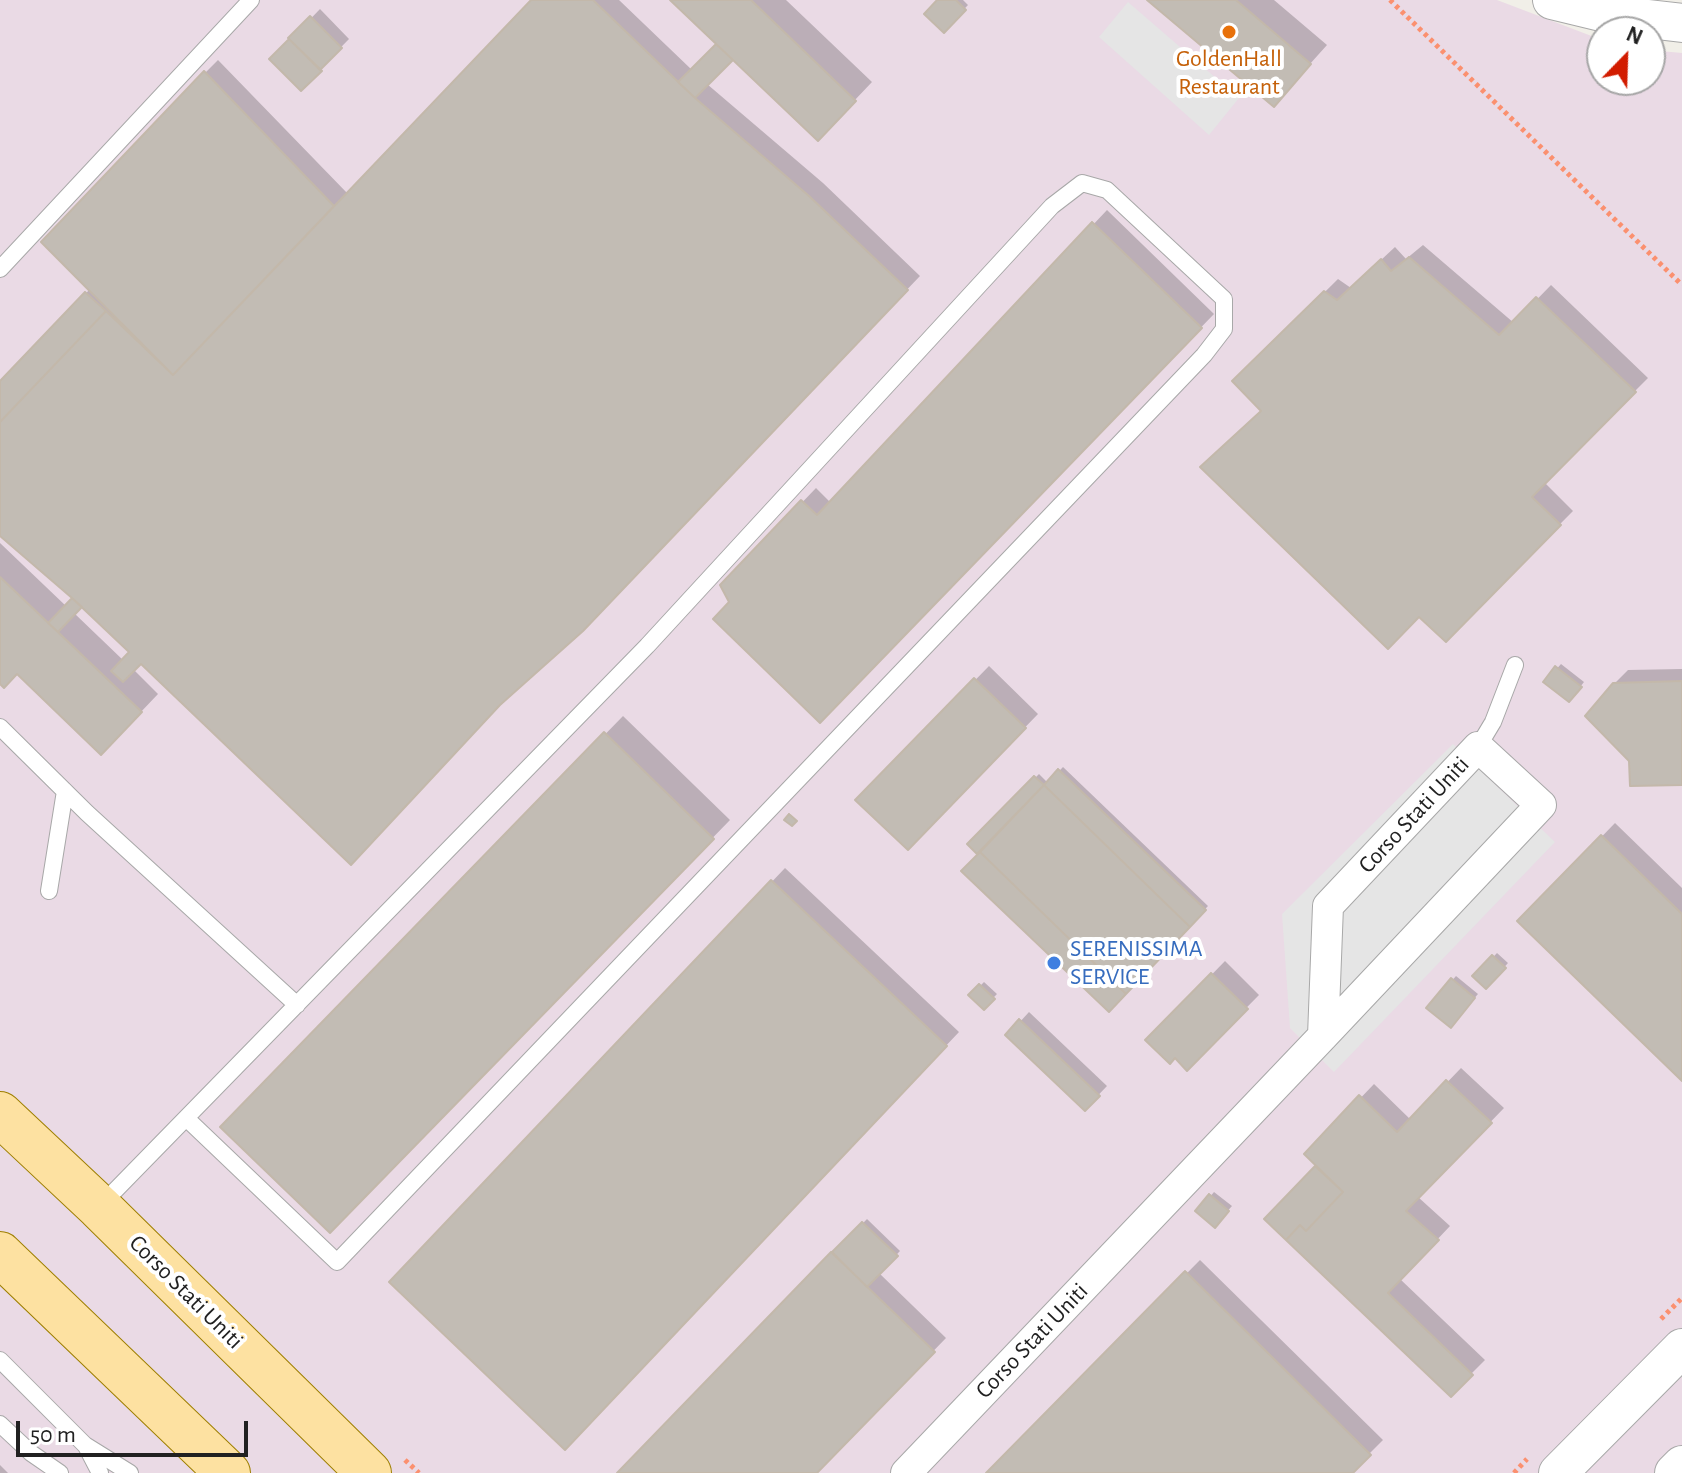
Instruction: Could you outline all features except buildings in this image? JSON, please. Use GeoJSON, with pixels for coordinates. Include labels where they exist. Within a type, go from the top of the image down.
{"type":"FeatureCollection","features":[{"type":"Feature","properties":{"kind":"main road","name":"Corso Stati Uniti"},"geometry":{"type":"LineString","coordinates":[[0,1114],[369,1473]]}},
{"type":"Feature","properties":{"kind":"main road"},"geometry":{"type":"LineString","coordinates":[[0,1254],[228,1473]]}},
{"type":"Feature","properties":{"kind":"street"},"geometry":{"type":"LineString","coordinates":[[1552,0],[1614,15],[1682,23]]}},
{"type":"Feature","properties":{"kind":"street","name":"Corso Stati Uniti"},"geometry":{"type":"LineString","coordinates":[[906,1473],[1323,1036],[1541,805],[1478,747],[1328,906],[1323,1036]]}},
{"type":"Feature","properties":{"kind":"street"},"geometry":{"type":"LineString","coordinates":[[1558,1473],[1682,1348]]}},
{"type":"Feature","properties":{"kind":"street"},"geometry":{"type":"LineString","coordinates":[[1674,1473],[1682,1465]]}},
{"type":"Feature","properties":{"kind":"lane"},"geometry":{"type":"LineString","coordinates":[[0,269],[251,0]]}},
{"type":"Feature","properties":{"kind":"lane"},"geometry":{"type":"LineString","coordinates":[[99,1207],[647,646],[1052,206],[1082,183],[1107,190],[1224,299],[1224,329],[1204,355],[337,1262],[186,1118]]}},
{"type":"Feature","properties":{"kind":"lane"},"geometry":{"type":"LineString","coordinates":[[1478,747],[1493,722],[1515,665]]}},
{"type":"Feature","properties":{"kind":"lane"},"geometry":{"type":"LineString","coordinates":[[0,727],[297,1005]]}},
{"type":"Feature","properties":{"kind":"lane"},"geometry":{"type":"LineString","coordinates":[[49,891],[65,791]]}},
{"type":"Feature","properties":{"kind":"lane"},"geometry":{"type":"LineString","coordinates":[[0,1360],[85,1445],[130,1473]]}},
{"type":"Feature","properties":{"kind":"lane"},"geometry":{"type":"LineString","coordinates":[[0,1424],[31,1453],[60,1473]]}},
{"type":"Feature","properties":{"kind":"lane"},"geometry":{"type":"LineString","coordinates":[[85,1445],[100,1473]]}},
{"type":"Feature","properties":{"kind":"path"},"geometry":{"type":"LineString","coordinates":[[1390,0],[1682,285]]}},
{"type":"Feature","properties":{"kind":"shaded area"},"geometry":{"type":"Polygon","coordinates":[[[0,0],[1497,0],[1586,34],[1586,96],[1666,96],[1666,52],[1682,53],[1682,1473],[0,1473],[0,0]]]}},
{"type":"Feature","properties":{"kind":"shaded area"},"geometry":{"type":"Polygon","coordinates":[[[1128,2],[1239,98],[1209,135],[1099,37],[1128,2]]]}},
{"type":"Feature","properties":{"kind":"shaded area"},"geometry":{"type":"Polygon","coordinates":[[[1453,744],[1555,842],[1334,1072],[1290,1028],[1282,914],[1453,744]]]}},
{"type":"Feature","properties":{"kind":"place","name":"GoldenHall Restaurant"},"geometry":{"type":"Point","coordinates":[1229,32]}},
{"type":"Feature","properties":{"kind":"place","name":"SERENISSIMA SERVICE"},"geometry":{"type":"Point","coordinates":[1054,963]}}]}
